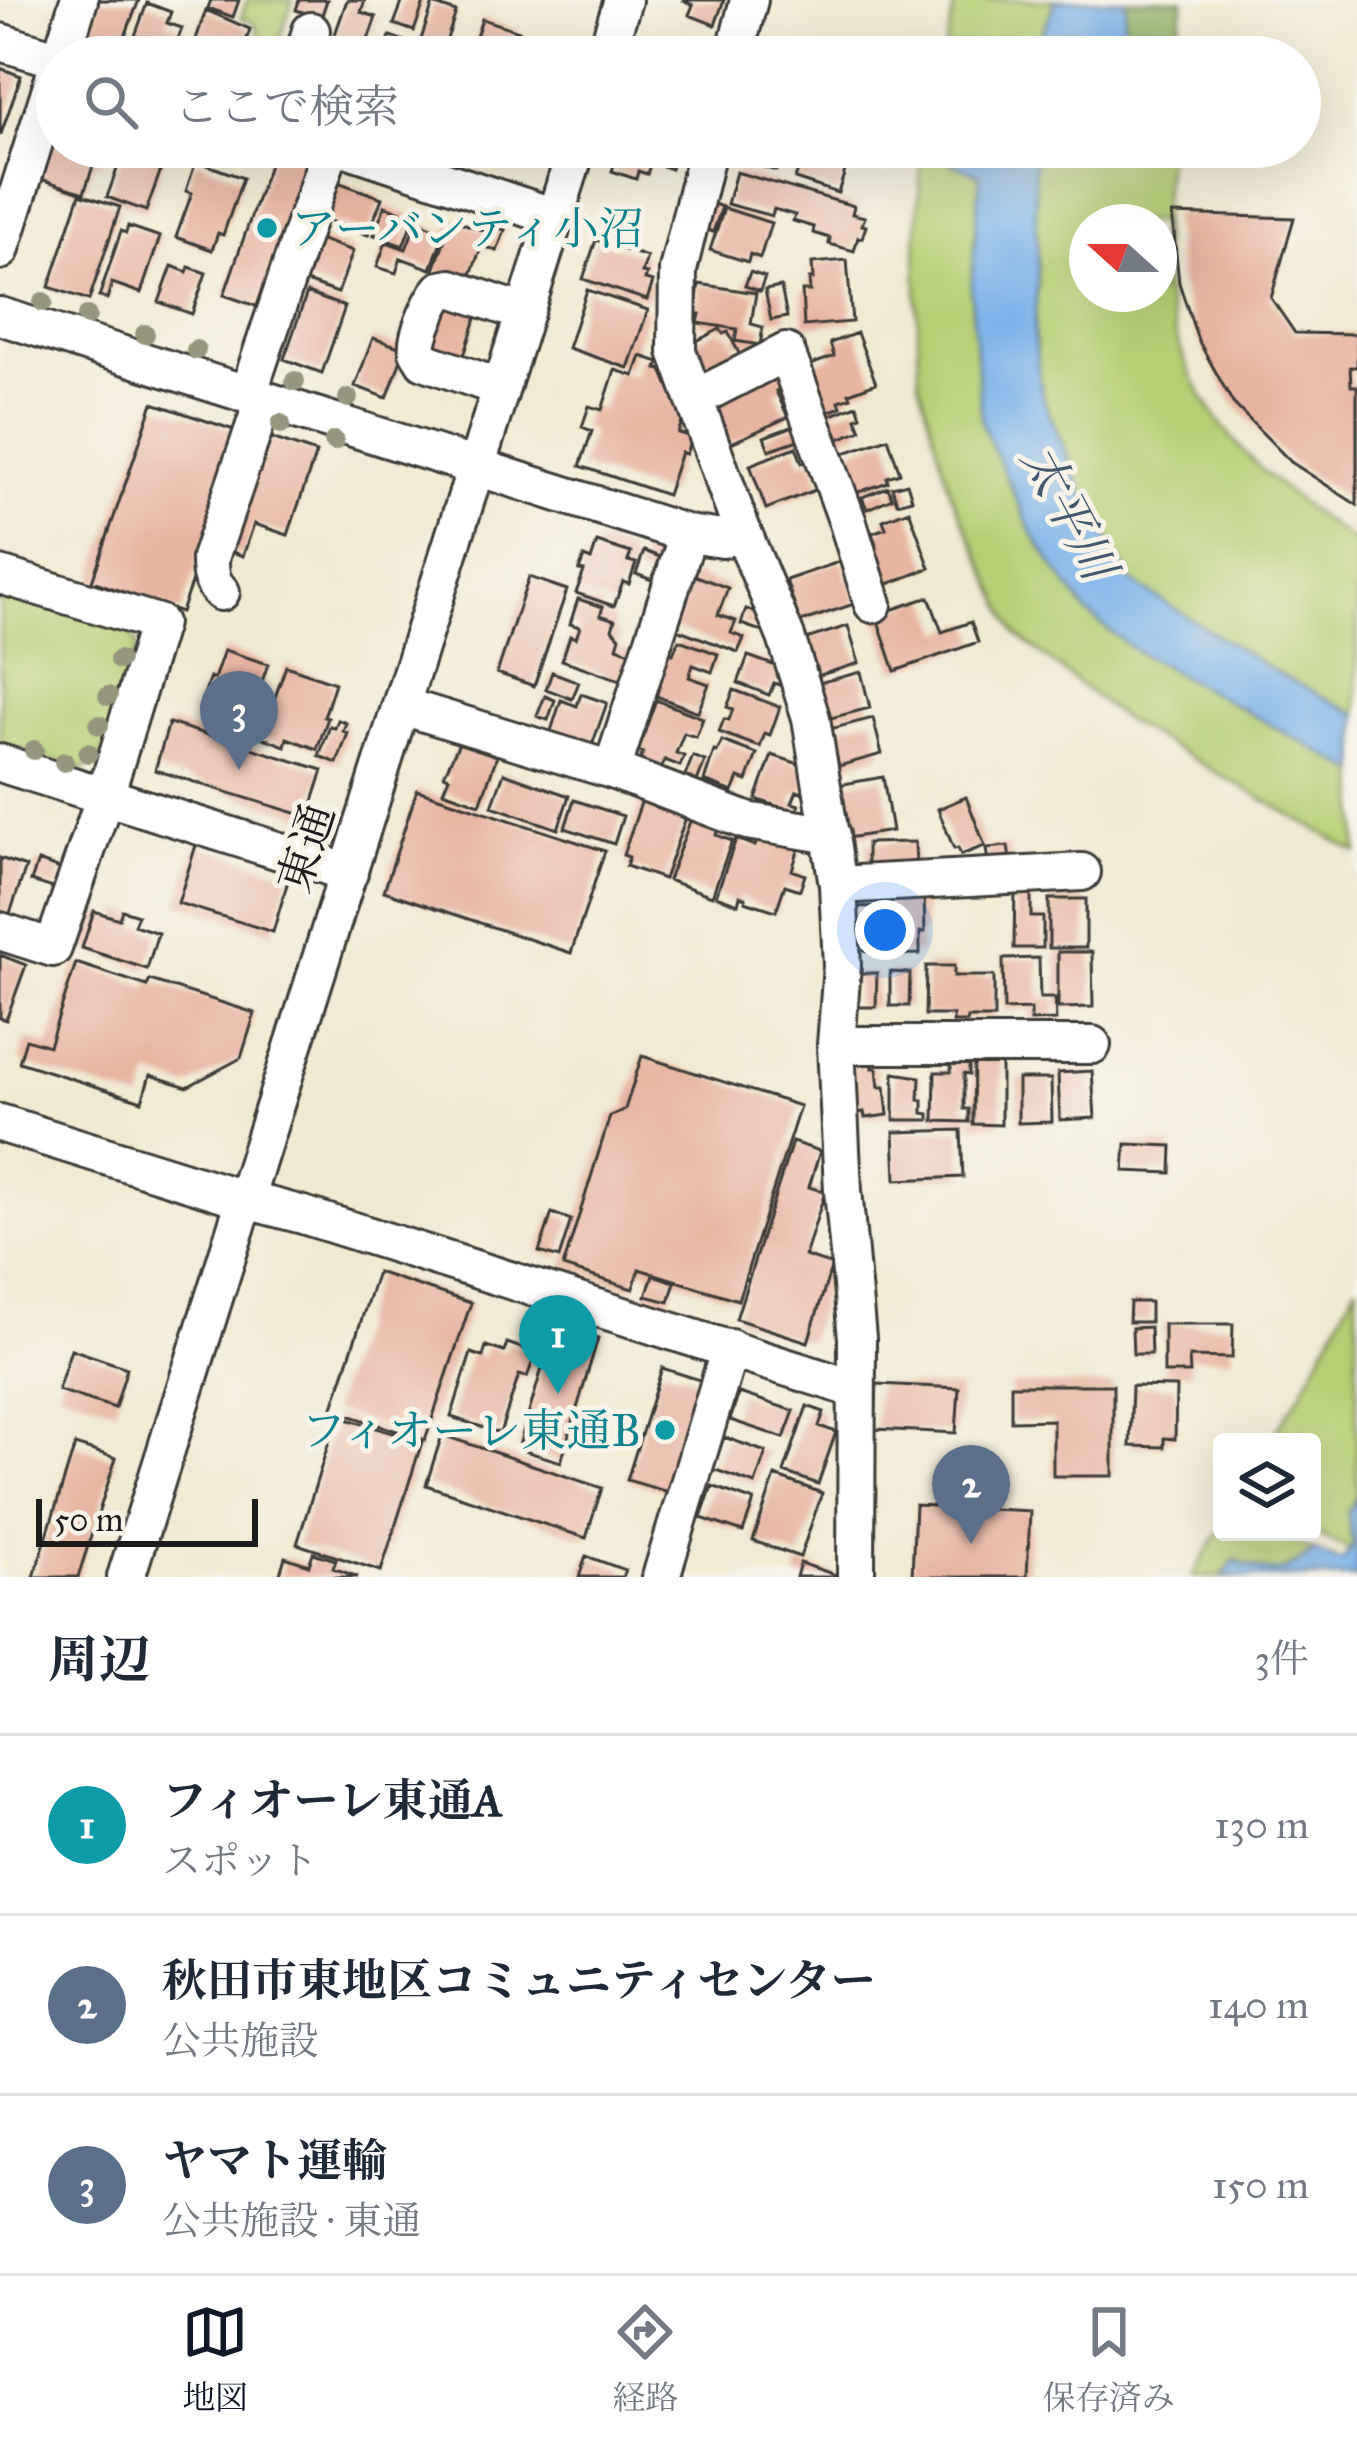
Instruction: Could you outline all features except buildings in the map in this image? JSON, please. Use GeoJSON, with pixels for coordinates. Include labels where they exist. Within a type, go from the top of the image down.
{"type":"FeatureCollection","features":[{"type":"Feature","properties":{"kind":"street"},"geometry":{"type":"LineString","coordinates":[[67,36],[79,0]]}},
{"type":"Feature","properties":{"kind":"street"},"geometry":{"type":"LineString","coordinates":[[612,36],[623,0]]}},
{"type":"Feature","properties":{"kind":"street"},"geometry":{"type":"LineString","coordinates":[[740,36],[749,0]]}},
{"type":"Feature","properties":{"kind":"street"},"geometry":{"type":"LineString","coordinates":[[0,42],[36,52]]}},
{"type":"Feature","properties":{"kind":"street"},"geometry":{"type":"LineString","coordinates":[[0,250],[36,136]]}},
{"type":"Feature","properties":{"kind":"street"},"geometry":{"type":"LineString","coordinates":[[221,592],[210,575],[210,558],[325,168]]}},
{"type":"Feature","properties":{"kind":"street"},"geometry":{"type":"LineString","coordinates":[[407,168],[555,217]]}},
{"type":"Feature","properties":{"kind":"street","name":"東通"},"geometry":{"type":"LineString","coordinates":[[126,1577],[570,168]]}},
{"type":"Feature","properties":{"kind":"street"},"geometry":{"type":"LineString","coordinates":[[703,168],[678,270],[677,351],[786,637],[811,718],[838,885],[842,965],[836,1045],[857,1338],[856,1577]]}},
{"type":"Feature","properties":{"kind":"street"},"geometry":{"type":"LineString","coordinates":[[501,388],[424,361],[418,351],[419,338],[433,298],[441,290],[452,288],[524,313]]}},
{"type":"Feature","properties":{"kind":"street"},"geometry":{"type":"LineString","coordinates":[[0,316],[688,534],[723,539],[741,528]]}},
{"type":"Feature","properties":{"kind":"street"},"geometry":{"type":"LineString","coordinates":[[694,399],[786,352],[873,604]]}},
{"type":"Feature","properties":{"kind":"street"},"geometry":{"type":"LineString","coordinates":[[612,770],[688,534]]}},
{"type":"Feature","properties":{"kind":"street"},"geometry":{"type":"LineString","coordinates":[[0,575],[158,623],[53,948],[0,932]]}},
{"type":"Feature","properties":{"kind":"street"},"geometry":{"type":"LineString","coordinates":[[401,706],[612,770],[746,821],[831,836]]}},
{"type":"Feature","properties":{"kind":"street"},"geometry":{"type":"LineString","coordinates":[[0,763],[349,873]]}},
{"type":"Feature","properties":{"kind":"street"},"geometry":{"type":"LineString","coordinates":[[838,885],[1082,872]]}},
{"type":"Feature","properties":{"kind":"street"},"geometry":{"type":"LineString","coordinates":[[836,1045],[1092,1045]]}},
{"type":"Feature","properties":{"kind":"street"},"geometry":{"type":"LineString","coordinates":[[0,1123],[855,1389]]}},
{"type":"Feature","properties":{"kind":"street"},"geometry":{"type":"LineString","coordinates":[[661,1577],[730,1348]]}},
{"type":"Feature","properties":{"kind":"green space"},"geometry":{"type":"Polygon","coordinates":[[[247,0],[293,0],[281,36],[259,36],[254,23],[241,18],[247,0]]]}},
{"type":"Feature","properties":{"kind":"green space"},"geometry":{"type":"Polygon","coordinates":[[[956,0],[1056,0],[1041,36],[948,36],[956,0]]]}},
{"type":"Feature","properties":{"kind":"green space"},"geometry":{"type":"Polygon","coordinates":[[[1126,0],[1184,0],[1178,36],[1124,36],[1126,0]]]}},
{"type":"Feature","properties":{"kind":"green space"},"geometry":{"type":"Polygon","coordinates":[[[921,168],[966,168],[980,174],[1033,535],[1326,754],[1357,772],[1357,853],[1123,719],[1016,634],[951,494],[919,381],[916,248],[921,168]]]}},
{"type":"Feature","properties":{"kind":"green space"},"geometry":{"type":"Polygon","coordinates":[[[1034,168],[1166,168],[1163,204],[1069,204],[1069,312],[1170,312],[1194,380],[1232,438],[1282,488],[1357,543],[1357,714],[1280,675],[1132,582],[1085,497],[1042,396],[1034,336],[1038,266],[1034,168]]]}},
{"type":"Feature","properties":{"kind":"green space"},"geometry":{"type":"Polygon","coordinates":[[[0,586],[128,627],[138,646],[105,753],[82,771],[0,744],[0,586]]]}},
{"type":"Feature","properties":{"kind":"green space"},"geometry":{"type":"Polygon","coordinates":[[[1357,1284],[1357,1497],[1347,1513],[1350,1550],[1321,1536],[1321,1433],[1275,1433],[1357,1284]]]}},
{"type":"Feature","properties":{"kind":"green space"},"geometry":{"type":"Polygon","coordinates":[[[1213,1541],[1293,1541],[1314,1551],[1278,1572],[1235,1560],[1224,1574],[1227,1577],[1192,1577],[1213,1541]]]}},
{"type":"Feature","properties":{"kind":"water"},"geometry":{"type":"Polygon","coordinates":[[[1056,0],[1126,0],[1124,36],[1041,36],[1056,0]]]}},
{"type":"Feature","properties":{"kind":"water","name":"太平川"},"geometry":{"type":"Polygon","coordinates":[[[964,168],[1034,168],[1038,266],[1034,336],[1042,396],[1085,497],[1132,582],[1280,675],[1357,714],[1357,772],[1134,650],[1086,612],[1033,535],[982,424],[971,292],[980,175],[964,168]]]}},
{"type":"Feature","properties":{"kind":"water"},"geometry":{"type":"Polygon","coordinates":[[[1357,1497],[1357,1577],[1224,1575],[1234,1560],[1277,1572],[1314,1551],[1342,1561],[1353,1545],[1347,1513],[1357,1497]]]}},
{"type":"Feature","properties":{"kind":"place","name":"アーバンティ小沼"},"geometry":{"type":"Point","coordinates":[267,228]}},
{"type":"Feature","properties":{"kind":"place","name":"ヤマト運輸"},"geometry":{"type":"Point","coordinates":[239,770]}},
{"type":"Feature","properties":{"kind":"place","name":"フィオーレ東通A"},"geometry":{"type":"Point","coordinates":[558,1394]}},
{"type":"Feature","properties":{"kind":"place","name":"フィオーレ東通B"},"geometry":{"type":"Point","coordinates":[665,1430]}},
{"type":"Feature","properties":{"kind":"place","name":"秋田市東地区コミュニティセンター"},"geometry":{"type":"Point","coordinates":[971,1544]}}]}
